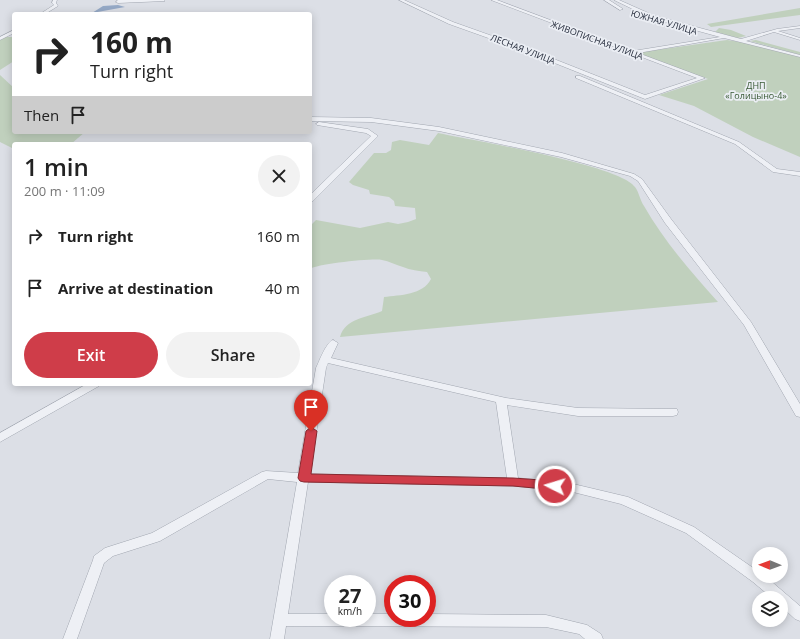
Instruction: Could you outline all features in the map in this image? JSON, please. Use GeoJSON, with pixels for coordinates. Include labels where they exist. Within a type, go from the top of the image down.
{"type":"FeatureCollection","features":[{"type":"Feature","properties":{"kind":"street"},"geometry":{"type":"LineString","coordinates":[[45,12],[57,5],[54,3],[55,0]]}},
{"type":"Feature","properties":{"kind":"street"},"geometry":{"type":"LineString","coordinates":[[120,0],[118,2],[163,1]]}},
{"type":"Feature","properties":{"kind":"street","name":"ЛЕСНАЯ УЛИЦА"},"geometry":{"type":"LineString","coordinates":[[402,0],[451,23],[524,49],[645,97],[702,78]]}},
{"type":"Feature","properties":{"kind":"street"},"geometry":{"type":"LineString","coordinates":[[495,1],[506,0]]}},
{"type":"Feature","properties":{"kind":"street","name":"ЮЖНАЯ УЛИЦА"},"geometry":{"type":"LineString","coordinates":[[606,0],[629,12],[678,27],[724,38],[633,52]]}},
{"type":"Feature","properties":{"kind":"street"},"geometry":{"type":"LineString","coordinates":[[616,0],[653,17],[675,24],[743,40],[800,56]]}},
{"type":"Feature","properties":{"kind":"street","name":"ЖИВОПИСНАЯ УЛИЦА"},"geometry":{"type":"LineString","coordinates":[[495,1],[702,78]]}},
{"type":"Feature","properties":{"kind":"street"},"geometry":{"type":"LineString","coordinates":[[743,40],[800,27]]}},
{"type":"Feature","properties":{"kind":"street"},"geometry":{"type":"LineString","coordinates":[[0,39],[12,32]]}},
{"type":"Feature","properties":{"kind":"street"},"geometry":{"type":"LineString","coordinates":[[775,32],[800,39]]}},
{"type":"Feature","properties":{"kind":"street"},"geometry":{"type":"LineString","coordinates":[[573,74],[737,143],[775,171],[800,174]]}},
{"type":"Feature","properties":{"kind":"street"},"geometry":{"type":"LineString","coordinates":[[312,119],[371,120],[439,129],[562,155],[632,175],[640,180],[668,221],[748,324],[800,413]]}},
{"type":"Feature","properties":{"kind":"street"},"geometry":{"type":"LineString","coordinates":[[312,122],[368,131],[375,136],[312,196]]}},
{"type":"Feature","properties":{"kind":"street"},"geometry":{"type":"LineString","coordinates":[[276,639],[304,478],[321,368],[333,343]]}},
{"type":"Feature","properties":{"kind":"street"},"geometry":{"type":"LineString","coordinates":[[324,359],[501,400],[578,412],[673,412]]}},
{"type":"Feature","properties":{"kind":"street"},"geometry":{"type":"LineString","coordinates":[[0,438],[91,386]]}},
{"type":"Feature","properties":{"kind":"street"},"geometry":{"type":"LineString","coordinates":[[501,400],[513,482]]}},
{"type":"Feature","properties":{"kind":"street"},"geometry":{"type":"LineString","coordinates":[[70,639],[99,560],[109,552],[156,537],[266,475],[304,478],[513,482],[569,487],[624,500],[690,530],[758,578],[773,591]]}},
{"type":"Feature","properties":{"kind":"street"},"geometry":{"type":"LineString","coordinates":[[788,604],[800,615]]}},
{"type":"Feature","properties":{"kind":"street"},"geometry":{"type":"LineString","coordinates":[[279,620],[546,621],[582,629],[596,639]]}},
{"type":"Feature","properties":{"kind":"green space"},"geometry":{"type":"Polygon","coordinates":[[[800,8],[800,15],[711,27],[707,24],[800,8]]]}},
{"type":"Feature","properties":{"kind":"green space"},"geometry":{"type":"Polygon","coordinates":[[[719,28],[731,30],[746,36],[738,38],[715,32],[719,28]]]}},
{"type":"Feature","properties":{"kind":"green space"},"geometry":{"type":"Polygon","coordinates":[[[0,37],[12,37],[12,62],[0,70],[0,37]]]}},
{"type":"Feature","properties":{"kind":"green space","name":"ДНП «Голицыно-4»"},"geometry":{"type":"Polygon","coordinates":[[[727,40],[748,43],[800,57],[800,157],[753,137],[694,106],[659,95],[708,79],[635,53],[727,40]]]}},
{"type":"Feature","properties":{"kind":"green space"},"geometry":{"type":"Polygon","coordinates":[[[756,40],[800,52],[800,55],[750,41],[756,40]]]}},
{"type":"Feature","properties":{"kind":"green space"},"geometry":{"type":"Polygon","coordinates":[[[0,75],[12,86],[12,134],[83,134],[73,142],[12,142],[12,148],[0,142],[0,75]]]}},
{"type":"Feature","properties":{"kind":"green space"},"geometry":{"type":"Polygon","coordinates":[[[438,133],[543,154],[603,170],[624,179],[635,187],[643,204],[660,232],[688,268],[718,302],[340,337],[347,326],[352,322],[382,311],[384,297],[404,295],[417,291],[423,288],[431,279],[427,272],[409,269],[382,260],[345,262],[312,268],[312,224],[316,220],[360,228],[388,222],[398,224],[416,219],[415,208],[395,206],[394,201],[389,197],[370,194],[369,190],[353,185],[349,182],[374,153],[386,153],[391,150],[392,142],[400,140],[429,145],[438,133]]]}},
{"type":"Feature","properties":{"kind":"water"},"geometry":{"type":"Polygon","coordinates":[[[118,5],[125,7],[94,12],[103,6],[118,5]]]}},
{"type":"Feature","properties":{"kind":"route"},"geometry":{"type":"LineString","coordinates":[[311,431],[304,478],[513,482],[555,486]]}}]}
